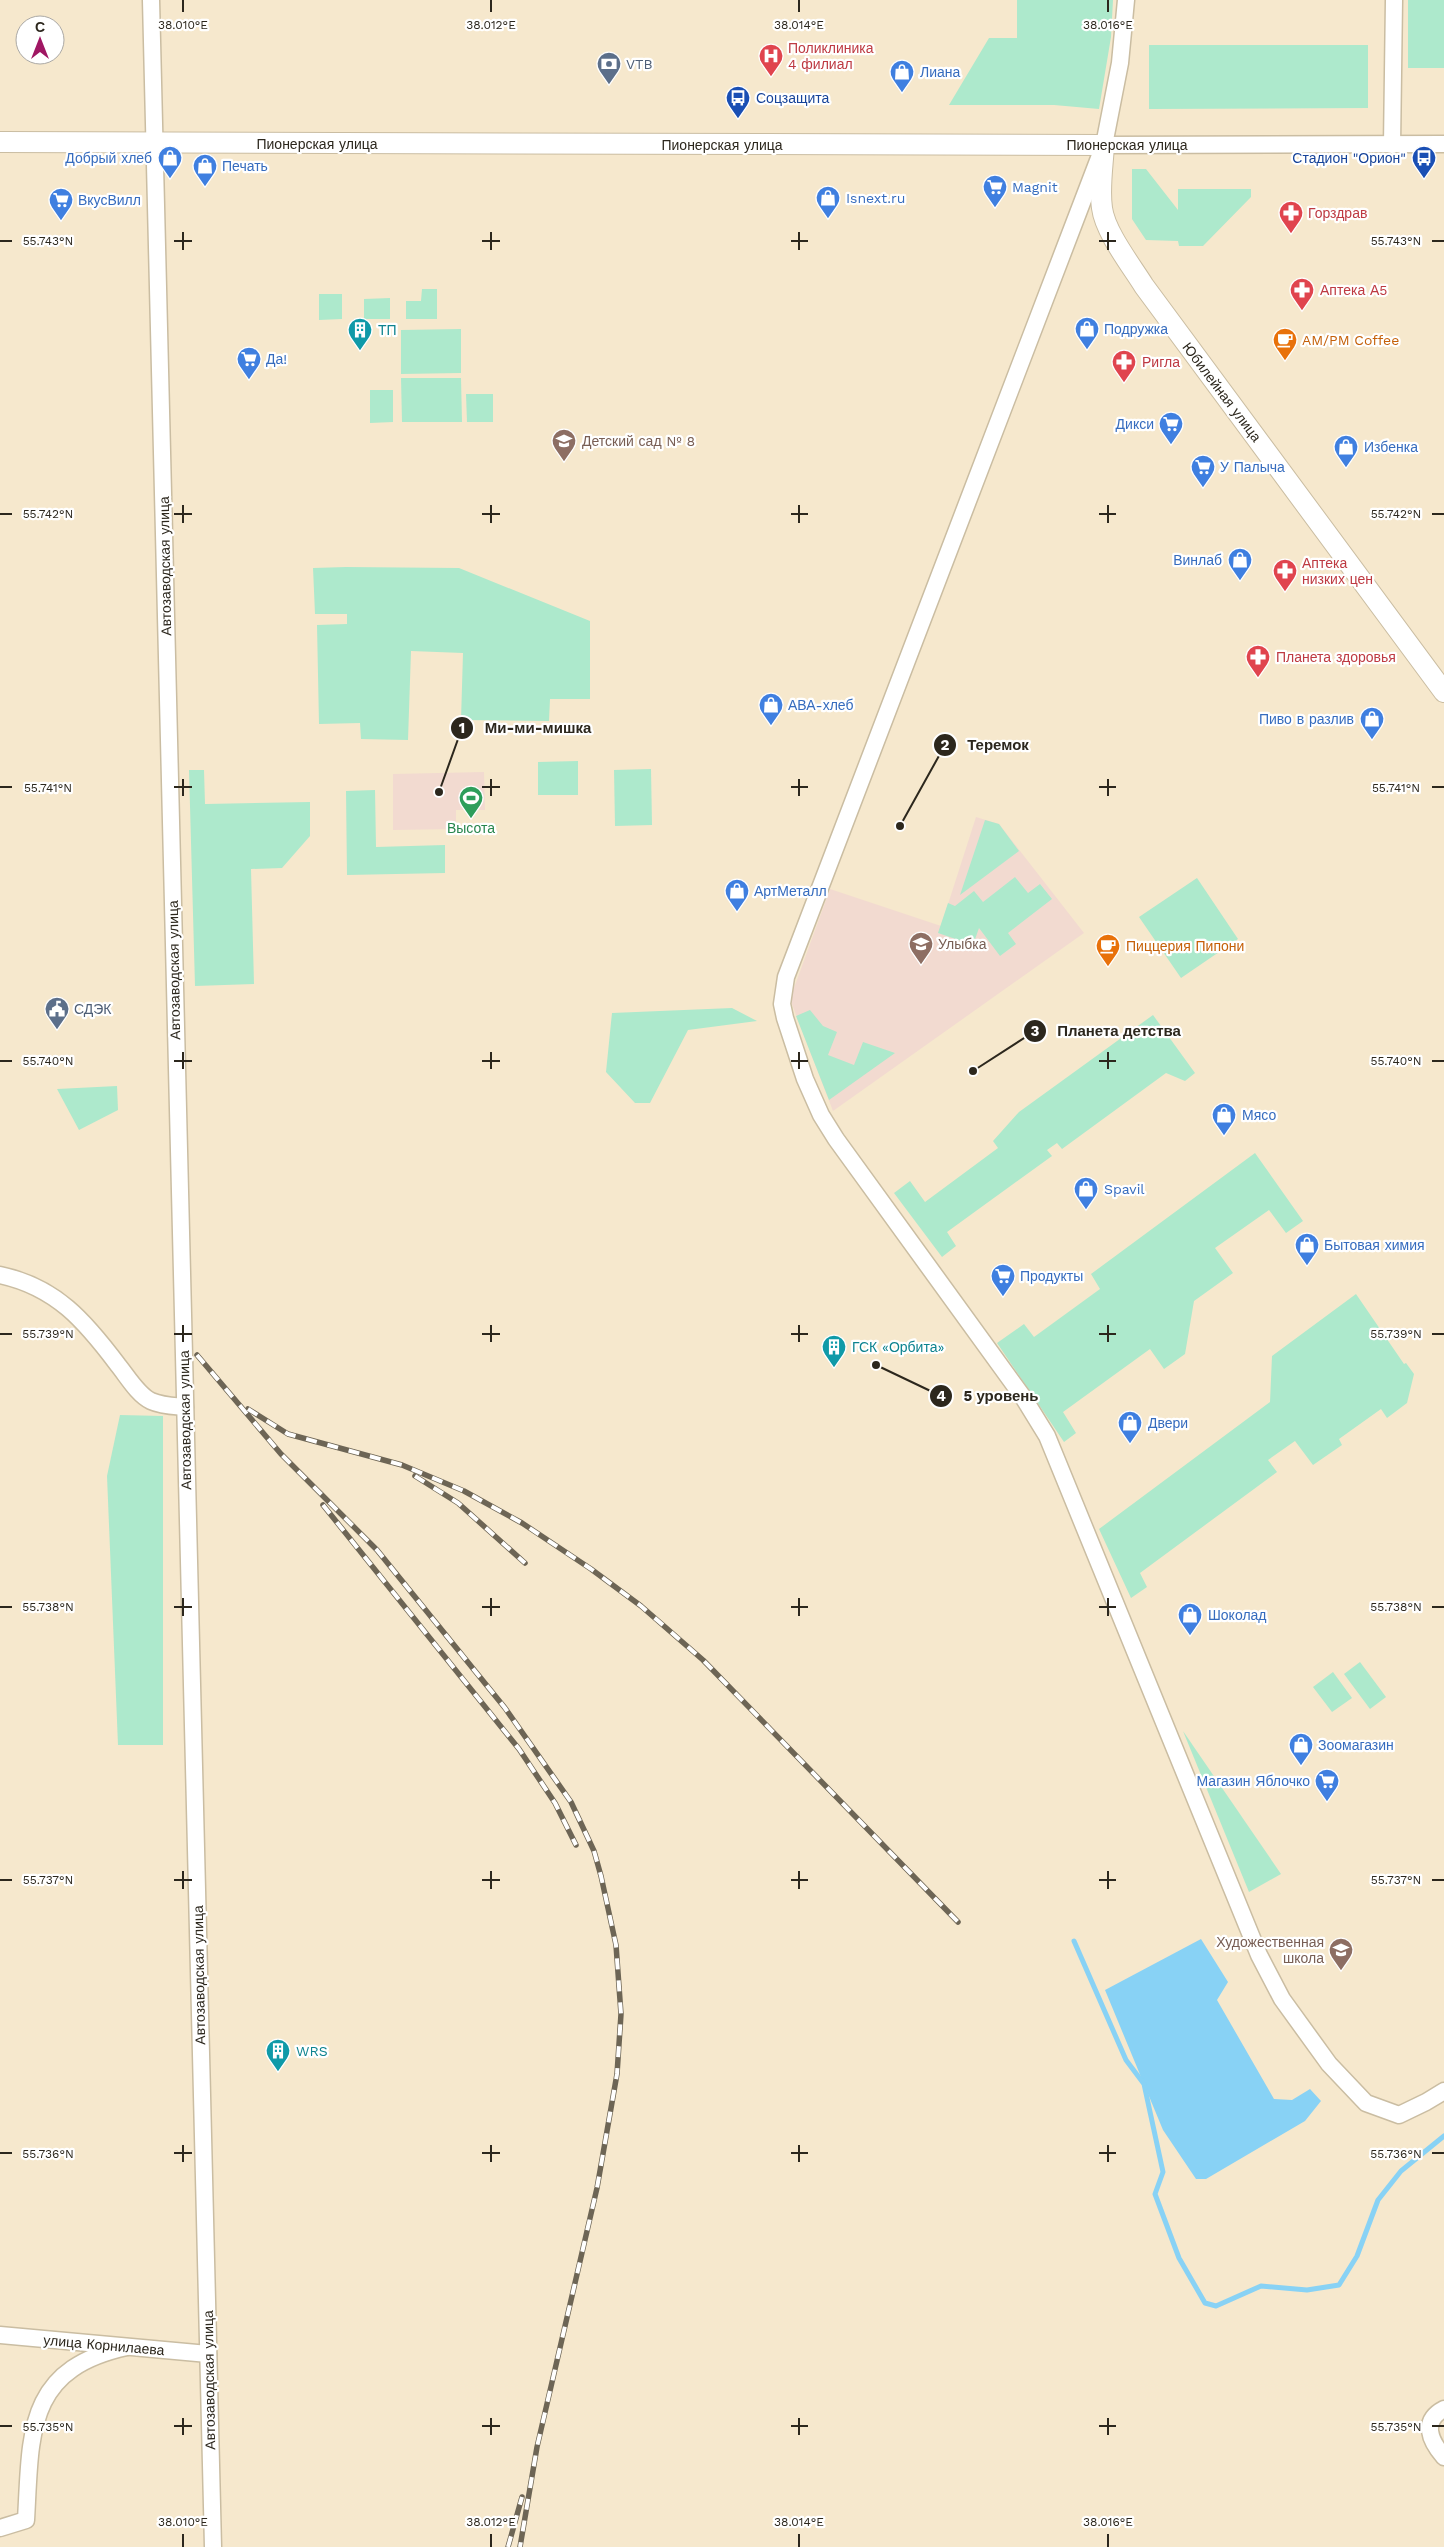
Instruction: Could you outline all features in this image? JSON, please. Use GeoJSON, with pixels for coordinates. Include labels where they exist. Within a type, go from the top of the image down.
{"type":"FeatureCollection","features":[{"type":"Feature","properties":{"kind":"main road","name":"Пионерская улица"},"geometry":{"type":"LineString","coordinates":[[0,142],[154,144],[1104,145]]}},
{"type":"Feature","properties":{"kind":"main road","name":"Юбилейная улица"},"geometry":{"type":"LineString","coordinates":[[1104,145],[1101,196],[1103,214],[1144,286],[1444,692]]}},
{"type":"Feature","properties":{"kind":"street","name":"Автозаводская улица"},"geometry":{"type":"LineString","coordinates":[[151,0],[213,2547]]}},
{"type":"Feature","properties":{"kind":"street"},"geometry":{"type":"LineString","coordinates":[[1126,0],[1120,63],[1104,145],[786,978],[782,1004],[783,1011],[805,1079],[830,1131],[1023,1397],[1047,1436],[1259,1955],[1282,2000],[1328,2064],[1366,2103],[1399,2115],[1444,2091]]}},
{"type":"Feature","properties":{"kind":"street"},"geometry":{"type":"LineString","coordinates":[[1392,145],[1394,0]]}},
{"type":"Feature","properties":{"kind":"street","name":"Пионерская улица"},"geometry":{"type":"LineString","coordinates":[[1104,145],[1444,144]]}},
{"type":"Feature","properties":{"kind":"street"},"geometry":{"type":"LineString","coordinates":[[1078,214],[1103,214]]}},
{"type":"Feature","properties":{"kind":"street"},"geometry":{"type":"LineString","coordinates":[[0,1275],[20,1279],[46,1290],[73,1312],[96,1335],[137,1389],[150,1401],[164,1405],[185,1407]]}},
{"type":"Feature","properties":{"kind":"street","name":"улица Корнилаева"},"geometry":{"type":"LineString","coordinates":[[0,2335],[208,2354]]}},
{"type":"Feature","properties":{"kind":"street"},"geometry":{"type":"LineString","coordinates":[[0,2528],[26,2520],[33,2428],[42,2403],[58,2381],[78,2364],[102,2352],[127,2347]]}},
{"type":"Feature","properties":{"kind":"street"},"geometry":{"type":"LineString","coordinates":[[1442,2410],[1430,2423],[1428,2430],[1430,2438],[1444,2457]]}},
{"type":"Feature","properties":{"kind":"shaded area"},"geometry":{"type":"Polygon","coordinates":[[[484,772],[485,810],[456,810],[456,829],[393,830],[393,774],[484,772]]]}},
{"type":"Feature","properties":{"kind":"shaded area","name":"Улыбка"},"geometry":{"type":"Polygon","coordinates":[[[976,817],[999,824],[1084,933],[833,1111],[790,999],[830,889],[941,926],[976,817]]]}},
{"type":"Feature","properties":{"kind":"green space"},"geometry":{"type":"Polygon","coordinates":[[[1017,0],[1113,0],[1111,37],[1099,109],[1054,105],[949,105],[989,38],[1017,38],[1017,0]]]}},
{"type":"Feature","properties":{"kind":"green space"},"geometry":{"type":"Polygon","coordinates":[[[1408,0],[1444,0],[1444,68],[1408,68],[1408,0]]]}},
{"type":"Feature","properties":{"kind":"green space"},"geometry":{"type":"Polygon","coordinates":[[[1149,45],[1368,45],[1368,108],[1149,109],[1149,45]]]}},
{"type":"Feature","properties":{"kind":"green space"},"geometry":{"type":"Polygon","coordinates":[[[1132,169],[1146,169],[1178,210],[1178,189],[1251,189],[1251,197],[1203,246],[1179,246],[1178,241],[1146,240],[1132,219],[1132,169]]]}},
{"type":"Feature","properties":{"kind":"green space"},"geometry":{"type":"Polygon","coordinates":[[[422,289],[437,289],[437,319],[406,319],[406,301],[421,301],[422,289]]]}},
{"type":"Feature","properties":{"kind":"green space"},"geometry":{"type":"Polygon","coordinates":[[[319,294],[342,294],[342,319],[319,320],[319,294]]]}},
{"type":"Feature","properties":{"kind":"green space"},"geometry":{"type":"Polygon","coordinates":[[[390,298],[390,319],[364,319],[364,299],[390,298]]]}},
{"type":"Feature","properties":{"kind":"green space"},"geometry":{"type":"Polygon","coordinates":[[[461,329],[461,373],[401,374],[401,330],[461,329]]]}},
{"type":"Feature","properties":{"kind":"green space"},"geometry":{"type":"Polygon","coordinates":[[[401,378],[461,378],[462,422],[402,422],[401,378]]]}},
{"type":"Feature","properties":{"kind":"green space"},"geometry":{"type":"Polygon","coordinates":[[[370,390],[393,390],[393,422],[370,423],[370,390]]]}},
{"type":"Feature","properties":{"kind":"green space"},"geometry":{"type":"Polygon","coordinates":[[[466,394],[493,394],[493,422],[467,422],[466,394]]]}},
{"type":"Feature","properties":{"kind":"green space"},"geometry":{"type":"Polygon","coordinates":[[[313,568],[459,568],[590,621],[590,699],[550,699],[549,721],[461,720],[463,653],[411,651],[408,740],[361,739],[360,723],[319,724],[317,625],[347,624],[347,614],[315,614],[313,568]]]}},
{"type":"Feature","properties":{"kind":"green space"},"geometry":{"type":"Polygon","coordinates":[[[578,761],[578,795],[538,795],[538,762],[578,761]]]}},
{"type":"Feature","properties":{"kind":"green space"},"geometry":{"type":"Polygon","coordinates":[[[651,769],[652,825],[615,826],[614,770],[651,769]]]}},
{"type":"Feature","properties":{"kind":"green space"},"geometry":{"type":"Polygon","coordinates":[[[189,770],[204,770],[205,804],[310,802],[310,836],[282,868],[251,869],[254,984],[195,986],[189,770]]]}},
{"type":"Feature","properties":{"kind":"green space"},"geometry":{"type":"Polygon","coordinates":[[[375,790],[376,847],[445,845],[445,873],[347,875],[346,791],[375,790]]]}},
{"type":"Feature","properties":{"kind":"green space"},"geometry":{"type":"Polygon","coordinates":[[[985,820],[999,824],[1019,851],[960,895],[985,820]]]}},
{"type":"Feature","properties":{"kind":"green space"},"geometry":{"type":"Polygon","coordinates":[[[1015,877],[1028,893],[1040,884],[1052,899],[1008,933],[1016,944],[1000,956],[979,928],[973,945],[938,933],[948,903],[955,906],[974,891],[983,902],[1015,877]]]}},
{"type":"Feature","properties":{"kind":"green space"},"geometry":{"type":"Polygon","coordinates":[[[1197,878],[1238,939],[1181,978],[1139,917],[1197,878]]]}},
{"type":"Feature","properties":{"kind":"green space"},"geometry":{"type":"Polygon","coordinates":[[[732,1008],[757,1021],[688,1030],[650,1103],[635,1103],[606,1072],[612,1013],[732,1008]]]}},
{"type":"Feature","properties":{"kind":"green space"},"geometry":{"type":"Polygon","coordinates":[[[810,1010],[823,1026],[837,1032],[828,1055],[854,1065],[863,1042],[895,1053],[829,1100],[796,1016],[810,1010]]]}},
{"type":"Feature","properties":{"kind":"green space"},"geometry":{"type":"Polygon","coordinates":[[[1153,1015],[1195,1073],[1185,1081],[1166,1073],[1062,1149],[1057,1143],[1047,1150],[1052,1156],[947,1232],[956,1246],[942,1257],[894,1193],[910,1181],[925,1202],[998,1148],[993,1141],[1019,1112],[1153,1015]]]}},
{"type":"Feature","properties":{"kind":"green space"},"geometry":{"type":"Polygon","coordinates":[[[117,1086],[118,1110],[79,1130],[57,1089],[117,1086]]]}},
{"type":"Feature","properties":{"kind":"green space"},"geometry":{"type":"Polygon","coordinates":[[[1255,1153],[1303,1221],[1286,1233],[1269,1210],[1215,1248],[1233,1273],[1194,1301],[1185,1354],[1164,1369],[1150,1349],[1063,1412],[1076,1433],[1064,1442],[997,1343],[1024,1324],[1034,1337],[1100,1289],[1091,1274],[1255,1153]]]}},
{"type":"Feature","properties":{"kind":"green space"},"geometry":{"type":"Polygon","coordinates":[[[1356,1294],[1404,1364],[1406,1363],[1414,1374],[1407,1403],[1387,1418],[1381,1409],[1339,1439],[1342,1445],[1313,1465],[1295,1441],[1268,1460],[1277,1472],[1140,1573],[1147,1587],[1131,1598],[1099,1529],[1270,1402],[1272,1356],[1356,1294]]]}},
{"type":"Feature","properties":{"kind":"green space"},"geometry":{"type":"Polygon","coordinates":[[[120,1415],[163,1416],[163,1745],[118,1745],[107,1476],[120,1415]]]}},
{"type":"Feature","properties":{"kind":"green space"},"geometry":{"type":"Polygon","coordinates":[[[1360,1662],[1386,1697],[1370,1709],[1344,1674],[1360,1662]]]}},
{"type":"Feature","properties":{"kind":"green space"},"geometry":{"type":"Polygon","coordinates":[[[1333,1672],[1352,1698],[1332,1712],[1313,1687],[1333,1672]]]}},
{"type":"Feature","properties":{"kind":"green space"},"geometry":{"type":"Polygon","coordinates":[[[1183,1731],[1281,1874],[1249,1892],[1183,1731]]]}},
{"type":"Feature","properties":{"kind":"water"},"geometry":{"type":"Polygon","coordinates":[[[1201,1939],[1228,1982],[1217,2000],[1274,2099],[1292,2100],[1310,2089],[1321,2101],[1305,2121],[1206,2179],[1196,2179],[1163,2130],[1105,1990],[1201,1939]]]}},
{"type":"Feature","properties":{"kind":"waterway"},"geometry":{"type":"LineString","coordinates":[[1074,1941],[1126,2060],[1144,2084],[1163,2172],[1155,2194],[1179,2258],[1205,2303],[1216,2306],[1261,2286],[1307,2290],[1339,2285],[1357,2256],[1378,2200],[1401,2171],[1444,2136]]}},
{"type":"Feature","properties":{"kind":"railway"},"geometry":{"type":"LineString","coordinates":[[197,1355],[281,1454],[377,1550],[505,1708],[571,1802],[594,1851],[601,1876],[616,1945],[621,2014],[617,2074],[597,2188],[537,2447],[520,2547]]}},
{"type":"Feature","properties":{"kind":"railway"},"geometry":{"type":"LineString","coordinates":[[248,1409],[288,1434],[402,1465],[464,1491],[522,1523],[591,1569],[641,1606],[703,1660],[958,1922]]}},
{"type":"Feature","properties":{"kind":"railway"},"geometry":{"type":"LineString","coordinates":[[415,1476],[458,1503],[525,1563]]}},
{"type":"Feature","properties":{"kind":"railway"},"geometry":{"type":"LineString","coordinates":[[323,1505],[519,1749],[555,1803],[576,1845]]}},
{"type":"Feature","properties":{"kind":"railway"},"geometry":{"type":"LineString","coordinates":[[508,2547],[522,2497]]}},
{"type":"Feature","properties":{"kind":"place","name":"Поликлиника 4 филиал"},"geometry":{"type":"Point","coordinates":[771,77]}},
{"type":"Feature","properties":{"kind":"place","name":"VTB"},"geometry":{"type":"Point","coordinates":[609,85]}},
{"type":"Feature","properties":{"kind":"place","name":"Лиана"},"geometry":{"type":"Point","coordinates":[902,93]}},
{"type":"Feature","properties":{"kind":"place","name":"Соцзащита"},"geometry":{"type":"Point","coordinates":[738,119]}},
{"type":"Feature","properties":{"kind":"place","name":"Добрый хлеб"},"geometry":{"type":"Point","coordinates":[170,179]}},
{"type":"Feature","properties":{"kind":"place","name":"Стадион \"Орион\""},"geometry":{"type":"Point","coordinates":[1424,179]}},
{"type":"Feature","properties":{"kind":"place","name":"Печать"},"geometry":{"type":"Point","coordinates":[205,187]}},
{"type":"Feature","properties":{"kind":"place","name":"Magnit"},"geometry":{"type":"Point","coordinates":[995,208]}},
{"type":"Feature","properties":{"kind":"place","name":"Isnext.ru"},"geometry":{"type":"Point","coordinates":[828,219]}},
{"type":"Feature","properties":{"kind":"place","name":"ВкусВилл"},"geometry":{"type":"Point","coordinates":[61,221]}},
{"type":"Feature","properties":{"kind":"place","name":"Горздрав"},"geometry":{"type":"Point","coordinates":[1291,234]}},
{"type":"Feature","properties":{"kind":"place","name":"Аптека А5"},"geometry":{"type":"Point","coordinates":[1302,311]}},
{"type":"Feature","properties":{"kind":"place","name":"Подружка"},"geometry":{"type":"Point","coordinates":[1087,350]}},
{"type":"Feature","properties":{"kind":"place","name":"ТП"},"geometry":{"type":"Point","coordinates":[360,351]}},
{"type":"Feature","properties":{"kind":"place","name":"AM/PM Coffee"},"geometry":{"type":"Point","coordinates":[1285,361]}},
{"type":"Feature","properties":{"kind":"place","name":"Да!"},"geometry":{"type":"Point","coordinates":[249,380]}},
{"type":"Feature","properties":{"kind":"place","name":"Ригла"},"geometry":{"type":"Point","coordinates":[1124,383]}},
{"type":"Feature","properties":{"kind":"place","name":"Дикси"},"geometry":{"type":"Point","coordinates":[1171,445]}},
{"type":"Feature","properties":{"kind":"place","name":"Детский сад № 8"},"geometry":{"type":"Point","coordinates":[564,462]}},
{"type":"Feature","properties":{"kind":"place","name":"Избенка"},"geometry":{"type":"Point","coordinates":[1346,468]}},
{"type":"Feature","properties":{"kind":"place","name":"У Палыча"},"geometry":{"type":"Point","coordinates":[1203,488]}},
{"type":"Feature","properties":{"kind":"place","name":"Винлаб"},"geometry":{"type":"Point","coordinates":[1240,581]}},
{"type":"Feature","properties":{"kind":"place","name":"Аптека низких цен"},"geometry":{"type":"Point","coordinates":[1285,592]}},
{"type":"Feature","properties":{"kind":"place","name":"Планета здоровья"},"geometry":{"type":"Point","coordinates":[1258,678]}},
{"type":"Feature","properties":{"kind":"place","name":"АВА-хлеб"},"geometry":{"type":"Point","coordinates":[771,726]}},
{"type":"Feature","properties":{"kind":"place","name":"Пиво в разлив"},"geometry":{"type":"Point","coordinates":[1372,740]}},
{"type":"Feature","properties":{"kind":"place","name":"Ми-ми-мишка"},"geometry":{"type":"Point","coordinates":[439,792]}},
{"type":"Feature","properties":{"kind":"place","name":"Высота"},"geometry":{"type":"Point","coordinates":[471,819]}},
{"type":"Feature","properties":{"kind":"place","name":"Теремок"},"geometry":{"type":"Point","coordinates":[900,826]}},
{"type":"Feature","properties":{"kind":"place","name":"АртМеталл"},"geometry":{"type":"Point","coordinates":[737,912]}},
{"type":"Feature","properties":{"kind":"place","name":"Улыбка"},"geometry":{"type":"Point","coordinates":[921,965]}},
{"type":"Feature","properties":{"kind":"place","name":"Пиццерия Пипони"},"geometry":{"type":"Point","coordinates":[1108,967]}},
{"type":"Feature","properties":{"kind":"place","name":"СДЭК"},"geometry":{"type":"Point","coordinates":[57,1030]}},
{"type":"Feature","properties":{"kind":"place","name":"Планета детства"},"geometry":{"type":"Point","coordinates":[973,1071]}},
{"type":"Feature","properties":{"kind":"place","name":"Мясо"},"geometry":{"type":"Point","coordinates":[1224,1136]}},
{"type":"Feature","properties":{"kind":"place","name":"Spavil"},"geometry":{"type":"Point","coordinates":[1086,1210]}},
{"type":"Feature","properties":{"kind":"place","name":"Бытовая химия"},"geometry":{"type":"Point","coordinates":[1307,1266]}},
{"type":"Feature","properties":{"kind":"place","name":"Продукты"},"geometry":{"type":"Point","coordinates":[1003,1297]}},
{"type":"Feature","properties":{"kind":"place","name":"5 уровень"},"geometry":{"type":"Point","coordinates":[876,1365]}},
{"type":"Feature","properties":{"kind":"place","name":"ГСК «Орбита»"},"geometry":{"type":"Point","coordinates":[834,1368]}},
{"type":"Feature","properties":{"kind":"place","name":"Двери"},"geometry":{"type":"Point","coordinates":[1130,1444]}},
{"type":"Feature","properties":{"kind":"place","name":"Шоколад"},"geometry":{"type":"Point","coordinates":[1190,1636]}},
{"type":"Feature","properties":{"kind":"place","name":"Зоомагазин"},"geometry":{"type":"Point","coordinates":[1301,1766]}},
{"type":"Feature","properties":{"kind":"place","name":"Магазин Яблочко"},"geometry":{"type":"Point","coordinates":[1327,1802]}},
{"type":"Feature","properties":{"kind":"place","name":"Художественная школа"},"geometry":{"type":"Point","coordinates":[1341,1971]}},
{"type":"Feature","properties":{"kind":"place","name":"WRS"},"geometry":{"type":"Point","coordinates":[278,2072]}}]}
